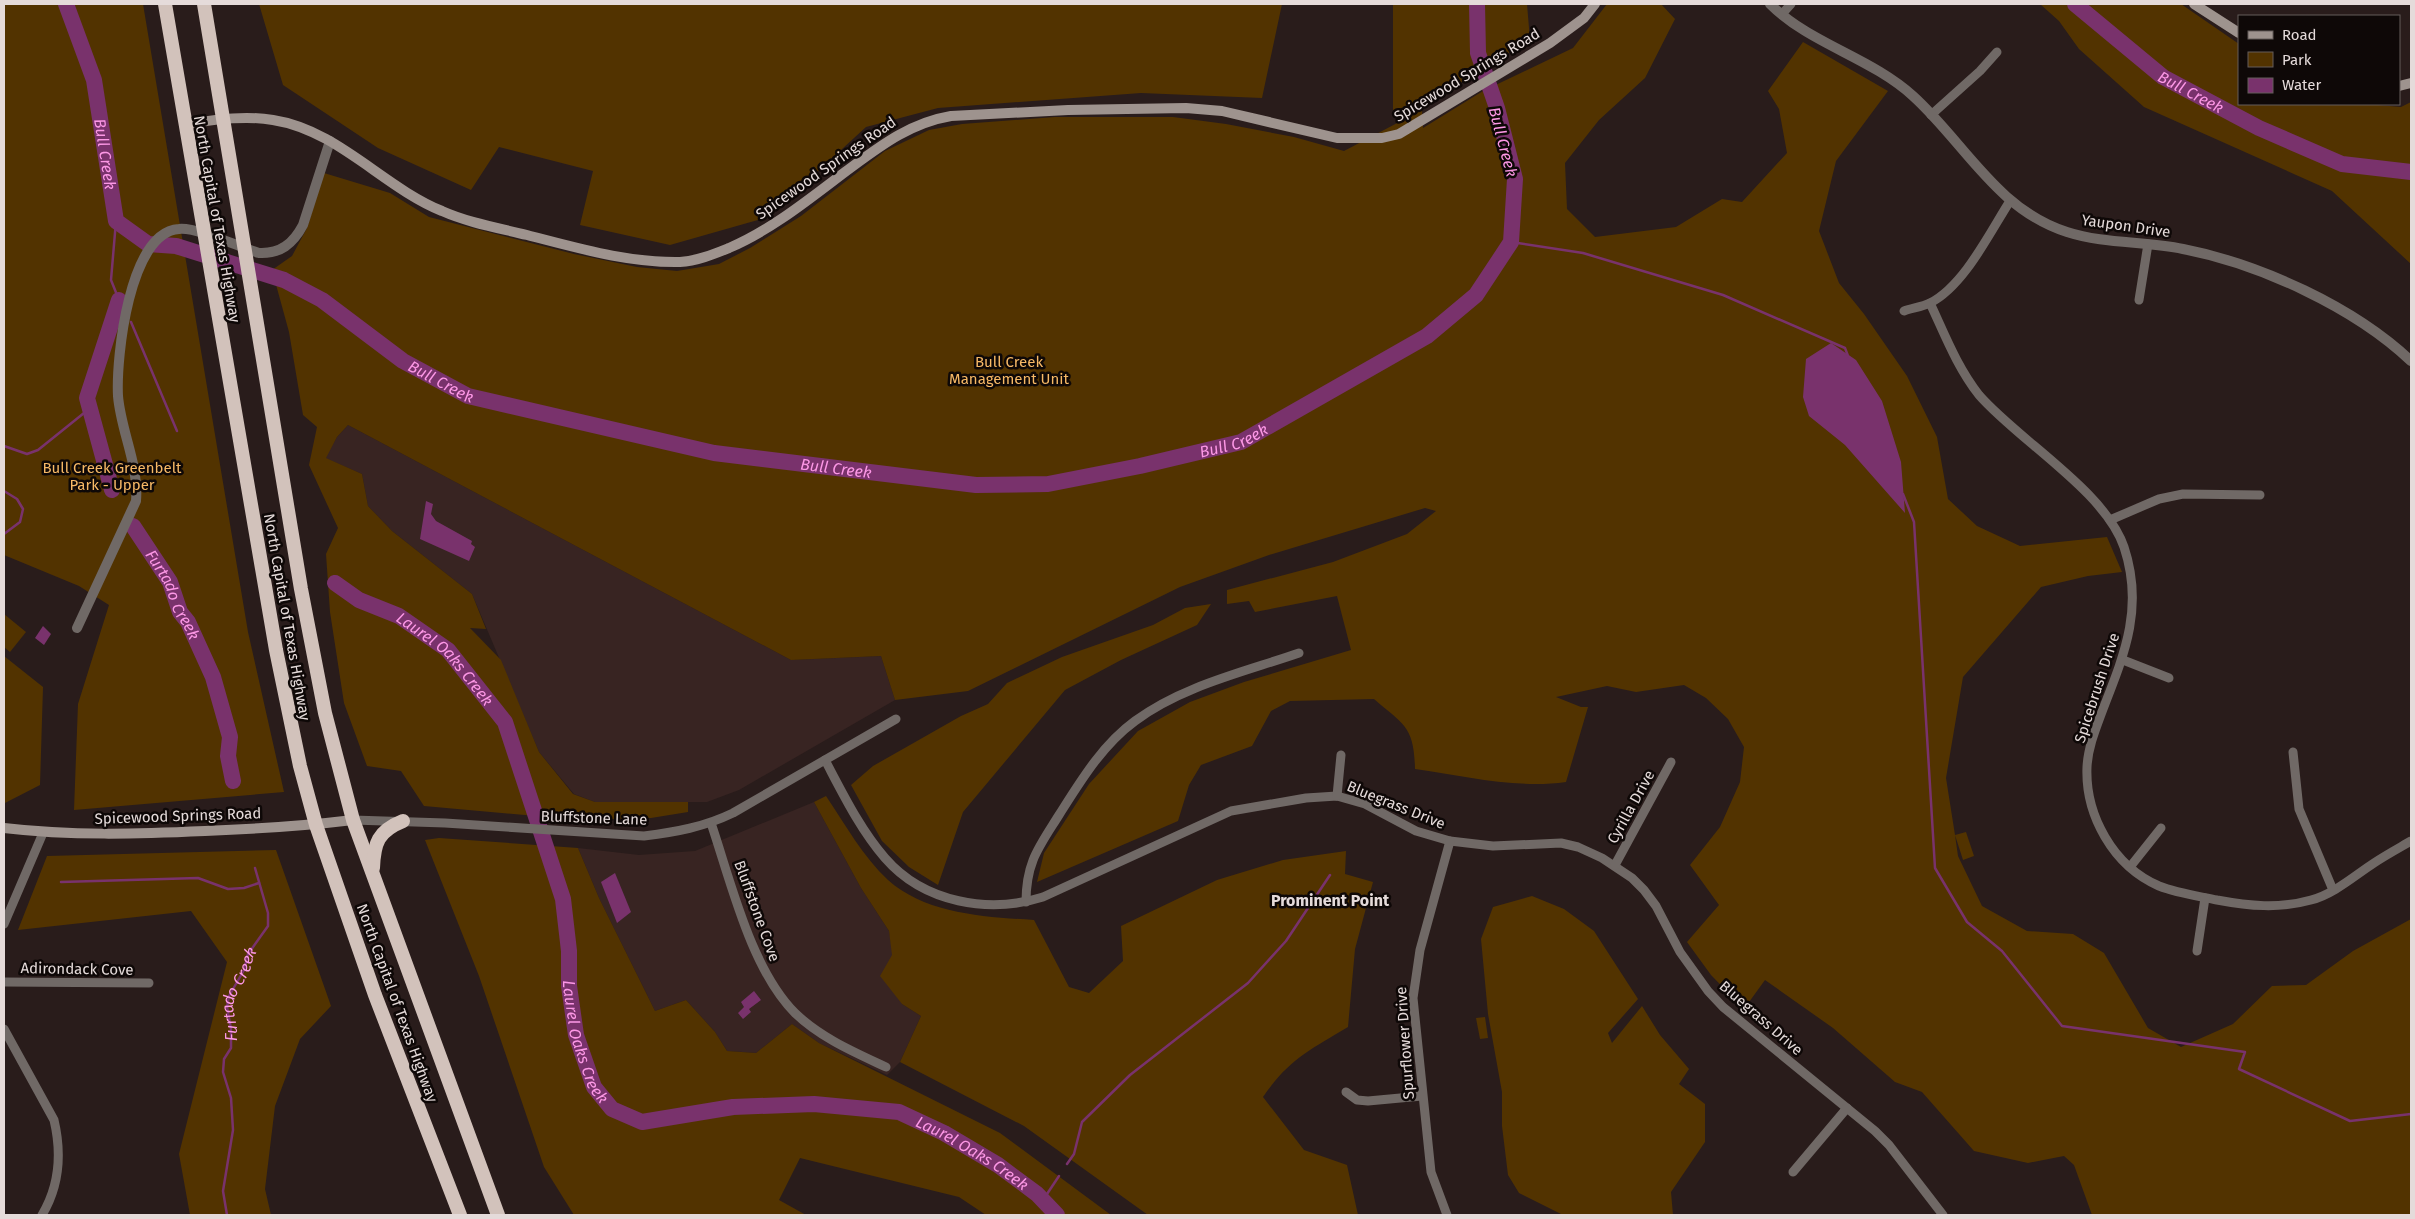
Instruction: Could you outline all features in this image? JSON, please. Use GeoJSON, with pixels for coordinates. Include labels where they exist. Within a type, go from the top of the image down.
{"type":"FeatureCollection","features":[{"type":"Feature","properties":{"kind":"highway","name":"North Capital of Texas Highway"},"geometry":{"type":"LineString","coordinates":[[165,4],[285,704],[316,825],[375,995],[460,1215]]}},
{"type":"Feature","properties":{"kind":"highway","name":"North Capital of Texas Highway"},"geometry":{"type":"LineString","coordinates":[[204,4],[314,663],[337,761],[353,820],[498,1215]]}},
{"type":"Feature","properties":{"kind":"highway"},"geometry":{"type":"LineString","coordinates":[[373,874],[377,842],[389,827],[403,821]]}},
{"type":"Feature","properties":{"kind":"main road","name":"Spicewood Springs Road"},"geometry":{"type":"LineString","coordinates":[[185,124],[224,119],[274,120],[310,131],[330,141],[390,182],[442,212],[594,252],[638,260],[684,262],[710,256],[758,233],[810,199],[897,135],[932,119],[951,116],[1059,110],[1186,108],[1222,111],[1337,138],[1359,140],[1399,134],[1572,29],[1596,4]]}},
{"type":"Feature","properties":{"kind":"main road"},"geometry":{"type":"LineString","coordinates":[[2194,4],[2238,32]]}},
{"type":"Feature","properties":{"kind":"main road","name":"Spicewood Springs Road"},"geometry":{"type":"LineString","coordinates":[[4,828],[44,833],[111,835],[316,825],[353,820]]}},
{"type":"Feature","properties":{"kind":"street","name":"Yaupon Drive"},"geometry":{"type":"LineString","coordinates":[[1770,4],[1782,14],[1887,77],[1912,95],[2010,201],[2036,218],[2066,232],[2094,238],[2190,251],[2232,260],[2260,270],[2292,285],[2368,327],[2411,361]]}},
{"type":"Feature","properties":{"kind":"street"},"geometry":{"type":"LineString","coordinates":[[1782,14],[1791,4]]}},
{"type":"Feature","properties":{"kind":"street"},"geometry":{"type":"LineString","coordinates":[[1931,115],[1980,71],[1997,52]]}},
{"type":"Feature","properties":{"kind":"street"},"geometry":{"type":"LineString","coordinates":[[77,628],[136,501],[136,479],[122,418],[118,371],[120,348],[134,282],[143,259],[158,238],[176,229],[192,230],[259,253],[268,253],[285,247],[298,235],[303,225],[330,141]]}},
{"type":"Feature","properties":{"kind":"street"},"geometry":{"type":"LineString","coordinates":[[1904,311],[1930,302],[1950,288],[1966,269],[2010,201]]}},
{"type":"Feature","properties":{"kind":"street"},"geometry":{"type":"LineString","coordinates":[[2139,300],[2148,244]]}},
{"type":"Feature","properties":{"kind":"street","name":"Spicebrush Drive"},"geometry":{"type":"LineString","coordinates":[[1930,302],[1955,359],[1979,395],[2092,497],[2110,520],[2123,545],[2132,589],[2133,614],[2123,660],[2092,739],[2087,766],[2088,794],[2098,827],[2112,847],[2130,866],[2158,885],[2205,898],[2253,907],[2275,906],[2313,900],[2333,890],[2377,860],[2411,841]]}},
{"type":"Feature","properties":{"kind":"street"},"geometry":{"type":"LineString","coordinates":[[2110,520],[2159,499],[2183,494],[2260,495]]}},
{"type":"Feature","properties":{"kind":"street"},"geometry":{"type":"LineString","coordinates":[[1026,902],[1026,882],[1032,859],[1082,779],[1106,749],[1134,721],[1170,700],[1208,684],[1300,654]]}},
{"type":"Feature","properties":{"kind":"street"},"geometry":{"type":"LineString","coordinates":[[2123,660],[2169,678]]}},
{"type":"Feature","properties":{"kind":"street","name":"Bluffstone Lane"},"geometry":{"type":"LineString","coordinates":[[353,820],[445,823],[644,836],[673,832],[711,824],[756,801],[896,719]]}},
{"type":"Feature","properties":{"kind":"street"},"geometry":{"type":"LineString","coordinates":[[2294,752],[2299,809],[2333,890]]}},
{"type":"Feature","properties":{"kind":"street"},"geometry":{"type":"LineString","coordinates":[[1337,796],[1341,755]]}},
{"type":"Feature","properties":{"kind":"street","name":"Bluegrass Drive"},"geometry":{"type":"LineString","coordinates":[[825,760],[864,831],[886,860],[915,884],[934,893],[967,902],[988,905],[1026,902],[1056,891],[1231,811],[1306,798],[1337,796],[1365,804],[1416,830],[1450,841],[1493,846],[1561,843],[1578,847],[1615,865],[1644,890],[1656,906],[1680,952],[1708,991],[1723,1007],[1847,1108],[1889,1145],[1944,1215]]}},
{"type":"Feature","properties":{"kind":"street","name":"Cyrilla Drive"},"geometry":{"type":"LineString","coordinates":[[1615,865],[1671,762]]}},
{"type":"Feature","properties":{"kind":"street","name":"Bluffstone Cove"},"geometry":{"type":"LineString","coordinates":[[711,824],[754,950],[765,973],[795,1013],[819,1032],[838,1045],[886,1067]]}},
{"type":"Feature","properties":{"kind":"street"},"geometry":{"type":"LineString","coordinates":[[2130,866],[2162,828]]}},
{"type":"Feature","properties":{"kind":"street"},"geometry":{"type":"LineString","coordinates":[[4,924],[44,833]]}},
{"type":"Feature","properties":{"kind":"street","name":"Spurflower Drive"},"geometry":{"type":"LineString","coordinates":[[1447,1215],[1431,1172],[1413,998],[1415,974],[1450,841]]}},
{"type":"Feature","properties":{"kind":"street"},"geometry":{"type":"LineString","coordinates":[[2197,951],[2205,898]]}},
{"type":"Feature","properties":{"kind":"street","name":"Adirondack Cove"},"geometry":{"type":"LineString","coordinates":[[4,982],[149,983]]}},
{"type":"Feature","properties":{"kind":"street"},"geometry":{"type":"LineString","coordinates":[[4,1029],[54,1120],[57,1134],[59,1151],[56,1184],[42,1215]]}},
{"type":"Feature","properties":{"kind":"street"},"geometry":{"type":"LineString","coordinates":[[1346,1092],[1357,1100],[1368,1102],[1422,1096]]}},
{"type":"Feature","properties":{"kind":"street"},"geometry":{"type":"LineString","coordinates":[[1793,1172],[1847,1108]]}},
{"type":"Feature","properties":{"kind":"shaded area"},"geometry":{"type":"Polygon","coordinates":[[[348,425],[791,660],[881,656],[895,700],[739,790],[707,802],[595,802],[574,794],[539,752],[472,594],[392,531],[368,506],[362,474],[325,458],[337,437],[348,425]]]}},
{"type":"Feature","properties":{"kind":"shaded area"},"geometry":{"type":"Polygon","coordinates":[[[814,802],[861,888],[889,931],[902,1004],[921,1016],[900,1062],[887,1075],[819,1043],[792,1024],[756,1053],[727,1051],[715,1032],[686,1000],[655,1011],[599,898],[578,848],[639,855],[695,851],[814,802]]]}},
{"type":"Feature","properties":{"kind":"green space","name":"Bull Creek Greenbelt Park - Upper"},"geometry":{"type":"Polygon","coordinates":[[[4,4],[143,4],[248,632],[284,792],[74,810],[78,704],[109,605],[79,586],[4,555],[4,4]]]}},
{"type":"Feature","properties":{"kind":"green space"},"geometry":{"type":"Polygon","coordinates":[[[259,4],[1282,4],[1262,98],[1141,93],[938,108],[866,127],[768,217],[670,245],[580,225],[593,171],[499,147],[471,190],[378,148],[283,85],[259,4]]]}},
{"type":"Feature","properties":{"kind":"green space"},"geometry":{"type":"Polygon","coordinates":[[[1393,4],[1527,4],[1530,40],[1444,93],[1393,112],[1393,4]]]}},
{"type":"Feature","properties":{"kind":"green space","name":"Bull Creek Management Unit"},"geometry":{"type":"Polygon","coordinates":[[[1607,4],[1661,4],[1675,19],[1645,78],[1599,120],[1565,163],[1567,209],[1595,237],[1676,227],[1722,199],[1742,202],[1787,153],[1779,109],[1768,91],[1803,42],[1888,91],[1836,161],[1819,231],[1839,283],[1864,314],[1907,376],[1937,437],[1948,499],[1977,526],[2020,546],[2107,537],[2122,572],[2088,576],[2041,587],[1963,677],[1946,778],[1958,856],[1982,906],[2027,931],[2073,934],[2104,953],[2148,1028],[2181,1047],[2233,1024],[2272,986],[2306,985],[2353,951],[2411,919],[2411,1215],[2092,1215],[2074,1165],[2064,1156],[2028,1163],[1974,1151],[1922,1092],[1895,1082],[1833,1028],[1765,980],[1744,1009],[1711,975],[1687,942],[1719,905],[1690,865],[1720,827],[1740,782],[1744,747],[1728,719],[1706,698],[1684,685],[1636,692],[1607,686],[1556,697],[1581,707],[1588,707],[1566,782],[1547,784],[1490,781],[1415,769],[1412,744],[1405,728],[1400,721],[1374,699],[1290,701],[1271,711],[1252,746],[1201,765],[1189,785],[1178,821],[1037,882],[1044,853],[1089,784],[1138,731],[1190,702],[1244,682],[1351,650],[1337,596],[1255,612],[1249,601],[1227,604],[1227,590],[1333,562],[1407,534],[1436,511],[1425,508],[1269,555],[1180,587],[968,691],[895,700],[881,656],[791,660],[348,425],[337,437],[326,458],[362,474],[368,506],[392,531],[472,594],[486,629],[470,628],[501,660],[539,752],[573,794],[595,802],[688,802],[688,812],[651,818],[581,820],[424,806],[401,771],[367,766],[344,703],[330,612],[326,554],[338,528],[309,465],[317,427],[303,415],[289,332],[272,270],[292,256],[307,228],[324,173],[390,193],[429,217],[574,254],[637,267],[677,271],[719,264],[750,248],[801,216],[885,151],[929,130],[962,124],[1055,117],[1173,117],[1226,124],[1294,137],[1344,151],[1422,110],[1423,128],[1483,91],[1573,48],[1607,4]]]}},
{"type":"Feature","properties":{"kind":"green space"},"geometry":{"type":"Polygon","coordinates":[[[2040,4],[2181,4],[2238,43],[2238,105],[2378,105],[2401,107],[2411,102],[2411,264],[2332,191],[2144,107],[2079,49],[2059,21],[2040,4]]]}},
{"type":"Feature","properties":{"kind":"green space"},"geometry":{"type":"Polygon","coordinates":[[[1211,604],[1197,625],[1121,660],[1065,690],[963,812],[938,885],[909,867],[882,841],[851,785],[873,766],[961,716],[988,704],[1007,683],[1062,657],[1153,625],[1185,608],[1211,604]]]}},
{"type":"Feature","properties":{"kind":"green space"},"geometry":{"type":"Polygon","coordinates":[[[4,614],[26,632],[10,652],[4,647],[4,614]]]}},
{"type":"Feature","properties":{"kind":"green space"},"geometry":{"type":"Polygon","coordinates":[[[4,656],[43,687],[40,785],[5,803],[4,656]]]}},
{"type":"Feature","properties":{"kind":"green space"},"geometry":{"type":"Polygon","coordinates":[[[826,796],[862,851],[888,880],[903,891],[938,907],[976,915],[1034,920],[1069,987],[1089,993],[1123,961],[1121,926],[1217,880],[1283,860],[1346,851],[1345,874],[1373,882],[1355,949],[1348,1027],[1311,1049],[1291,1064],[1263,1097],[1304,1150],[1347,1165],[1358,1215],[1148,1215],[1024,1126],[900,1062],[921,1016],[902,1004],[880,976],[892,955],[889,931],[861,888],[814,802],[826,796]]]}},
{"type":"Feature","properties":{"kind":"green space"},"geometry":{"type":"Polygon","coordinates":[[[1966,832],[1974,856],[1963,860],[1955,835],[1966,832]]]}},
{"type":"Feature","properties":{"kind":"green space"},"geometry":{"type":"Polygon","coordinates":[[[439,838],[578,848],[599,898],[655,1011],[686,1000],[715,1032],[727,1051],[756,1053],[792,1024],[819,1043],[1000,1133],[1111,1215],[986,1215],[959,1197],[800,1158],[779,1200],[806,1215],[574,1215],[544,1167],[479,976],[425,840],[439,838]]]}},
{"type":"Feature","properties":{"kind":"green space"},"geometry":{"type":"Polygon","coordinates":[[[276,850],[331,1006],[300,1039],[275,1106],[265,1189],[271,1215],[190,1215],[179,1154],[227,962],[191,911],[18,930],[47,856],[276,850]]]}},
{"type":"Feature","properties":{"kind":"green space"},"geometry":{"type":"Polygon","coordinates":[[[1532,896],[1564,909],[1594,931],[1638,999],[1608,1033],[1612,1043],[1642,1006],[1660,1035],[1689,1069],[1679,1084],[1705,1104],[1705,1142],[1671,1192],[1673,1215],[1563,1215],[1519,1193],[1508,1175],[1502,1126],[1502,1092],[1488,1014],[1481,939],[1493,907],[1532,896]]]}},
{"type":"Feature","properties":{"kind":"green space"},"geometry":{"type":"Polygon","coordinates":[[[1485,1017],[1488,1038],[1480,1039],[1476,1018],[1485,1017]]]}},
{"type":"Feature","properties":{"kind":"water"},"geometry":{"type":"Polygon","coordinates":[[[1831,343],[1856,360],[1882,401],[1901,462],[1905,513],[1845,445],[1809,416],[1803,397],[1806,359],[1831,343]]]}},
{"type":"Feature","properties":{"kind":"water"},"geometry":{"type":"Polygon","coordinates":[[[426,501],[433,504],[431,514],[436,521],[472,541],[471,544],[475,547],[469,561],[420,539],[426,501]]]}},
{"type":"Feature","properties":{"kind":"water"},"geometry":{"type":"Polygon","coordinates":[[[43,626],[51,634],[44,645],[35,638],[43,626]]]}},
{"type":"Feature","properties":{"kind":"water"},"geometry":{"type":"Polygon","coordinates":[[[615,873],[631,912],[617,923],[601,882],[615,873]]]}},
{"type":"Feature","properties":{"kind":"water"},"geometry":{"type":"Polygon","coordinates":[[[754,991],[761,1000],[749,1009],[751,1012],[743,1019],[738,1013],[744,1007],[741,1002],[754,991]]]}},
{"type":"Feature","properties":{"kind":"waterway","name":"Bull Creek"},"geometry":{"type":"LineString","coordinates":[[66,4],[94,80],[116,221],[148,244],[176,246],[284,280],[322,300],[403,361],[468,396],[714,453],[976,485],[1048,484],[1140,466],[1241,442],[1427,336],[1476,295],[1511,242],[1515,179],[1497,108],[1478,53],[1477,4]]}},
{"type":"Feature","properties":{"kind":"waterway","name":"Bull Creek"},"geometry":{"type":"LineString","coordinates":[[2075,4],[2163,77],[2259,128],[2342,164],[2411,172]]}},
{"type":"Feature","properties":{"kind":"waterway","name":"Laurel Oaks Creek"},"geometry":{"type":"LineString","coordinates":[[116,221],[111,280],[119,300]]}},
{"type":"Feature","properties":{"kind":"waterway"},"geometry":{"type":"LineString","coordinates":[[1511,242],[1583,253],[1723,295],[1845,348],[1848,356]]}},
{"type":"Feature","properties":{"kind":"waterway","name":"Furtado Creek"},"geometry":{"type":"LineString","coordinates":[[112,490],[87,398],[119,300]]}},
{"type":"Feature","properties":{"kind":"waterway","name":"Laurel Oaks Creek"},"geometry":{"type":"LineString","coordinates":[[131,322],[177,431]]}},
{"type":"Feature","properties":{"kind":"waterway"},"geometry":{"type":"LineString","coordinates":[[4,446],[27,454],[38,450],[89,409]]}},
{"type":"Feature","properties":{"kind":"waterway"},"geometry":{"type":"LineString","coordinates":[[4,491],[17,499],[23,509],[20,522],[4,534]]}},
{"type":"Feature","properties":{"kind":"waterway"},"geometry":{"type":"LineString","coordinates":[[1903,494],[1914,522],[1935,868],[1967,922],[2002,951],[2062,1026],[2245,1052],[2239,1069],[2350,1121],[2411,1114]]}},
{"type":"Feature","properties":{"kind":"waterway","name":"Furtado Creek"},"geometry":{"type":"LineString","coordinates":[[133,526],[170,582],[180,612],[188,622],[213,677],[230,737],[228,756],[233,781]]}},
{"type":"Feature","properties":{"kind":"waterway","name":"Laurel Oaks Creek"},"geometry":{"type":"LineString","coordinates":[[335,583],[359,600],[399,616],[448,650],[505,722],[563,899],[569,951],[569,986],[576,1035],[594,1087],[612,1109],[642,1122],[733,1107],[814,1104],[899,1112],[944,1133],[998,1165],[1037,1194],[1057,1215]]}},
{"type":"Feature","properties":{"kind":"waterway","name":"Furtado Creek"},"geometry":{"type":"LineString","coordinates":[[227,1215],[223,1191],[233,1130],[231,1098],[223,1072],[224,1059],[231,1048],[231,1029],[227,1007],[229,996],[244,970],[248,954],[268,926],[268,913],[255,868]]}},
{"type":"Feature","properties":{"kind":"waterway"},"geometry":{"type":"LineString","coordinates":[[1067,1164],[1074,1154],[1082,1122],[1130,1075],[1248,983],[1286,941],[1330,875]]}},
{"type":"Feature","properties":{"kind":"waterway"},"geometry":{"type":"LineString","coordinates":[[61,882],[198,878],[228,889],[244,888],[259,883]]}},
{"type":"Feature","properties":{"kind":"waterway"},"geometry":{"type":"LineString","coordinates":[[1043,1200],[1059,1176]]}},
{"type":"Feature","properties":{"kind":"district","name":"Prominent Point"},"geometry":{"type":"Point","coordinates":[1330,900]}}]}
